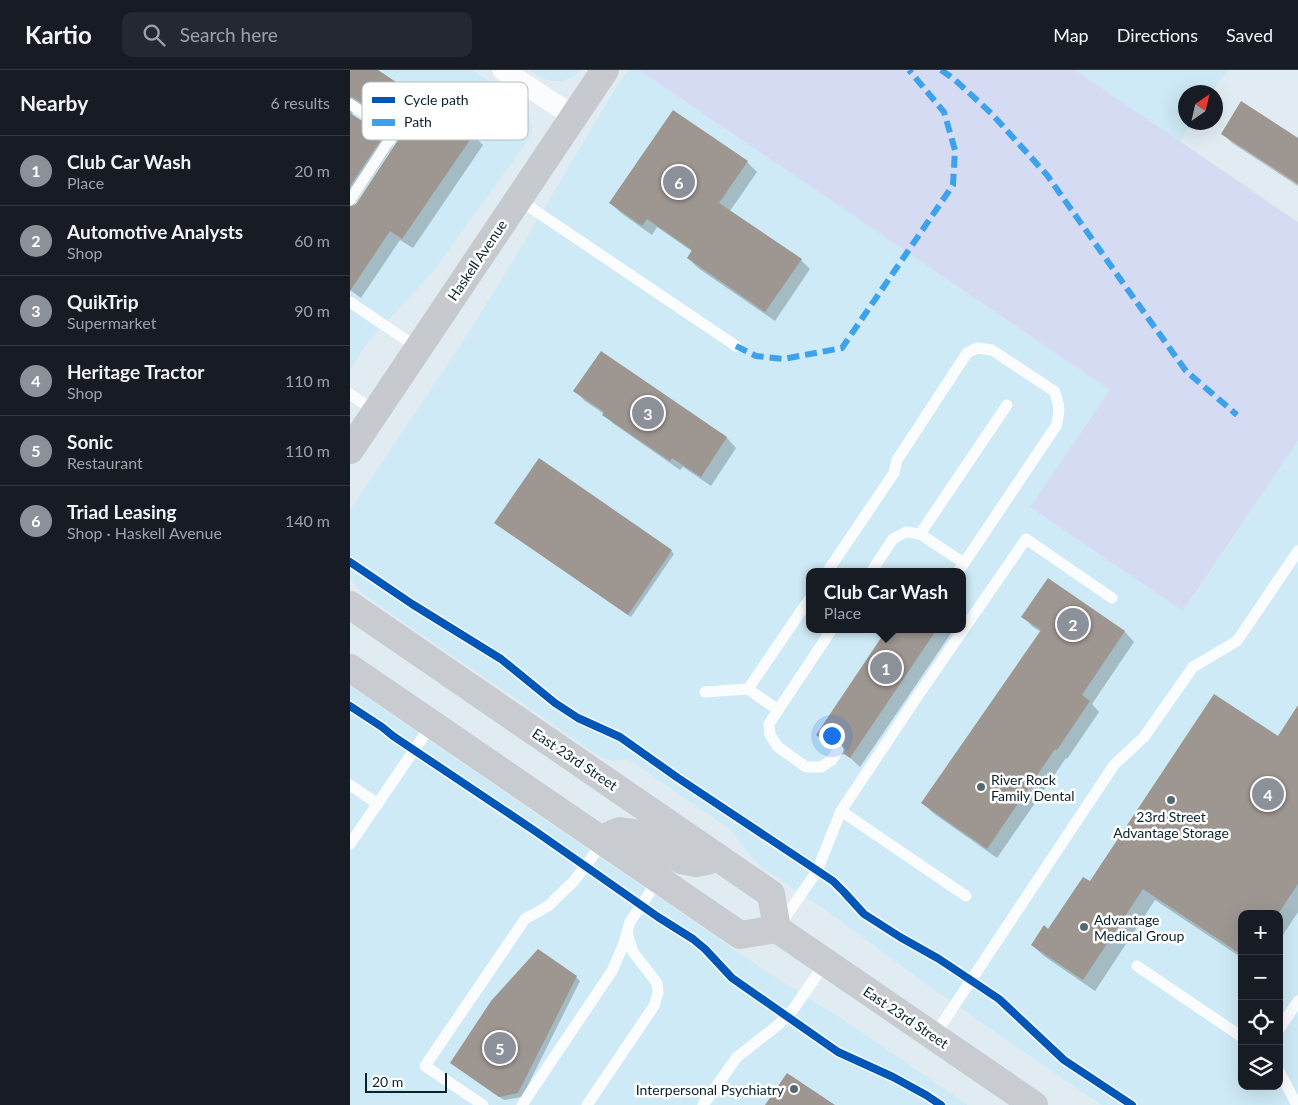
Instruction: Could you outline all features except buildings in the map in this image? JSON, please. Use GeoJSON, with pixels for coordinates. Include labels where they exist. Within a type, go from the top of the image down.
{"type":"FeatureCollection","features":[{"type":"Feature","properties":{"kind":"main road","name":"Haskell Avenue"},"geometry":{"type":"LineString","coordinates":[[350,450],[605,70]]}},
{"type":"Feature","properties":{"kind":"main road","name":"East 23rd Street"},"geometry":{"type":"LineString","coordinates":[[350,605],[771,894],[778,929],[1034,1105]]}},
{"type":"Feature","properties":{"kind":"main road"},"geometry":{"type":"LineString","coordinates":[[350,668],[740,935],[778,929]]}},
{"type":"Feature","properties":{"kind":"main road"},"geometry":{"type":"LineString","coordinates":[[604,841],[610,835],[620,831],[634,832],[680,860],[696,863],[707,861],[716,856]]}},
{"type":"Feature","properties":{"kind":"street"},"geometry":{"type":"LineString","coordinates":[[503,70],[521,82]]}},
{"type":"Feature","properties":{"kind":"street"},"geometry":{"type":"LineString","coordinates":[[528,86],[573,116]]}},
{"type":"Feature","properties":{"kind":"lane"},"geometry":{"type":"LineString","coordinates":[[350,104],[362,112]]}},
{"type":"Feature","properties":{"kind":"lane"},"geometry":{"type":"LineString","coordinates":[[350,200],[389,140]]}},
{"type":"Feature","properties":{"kind":"lane"},"geometry":{"type":"LineString","coordinates":[[518,199],[736,346]]}},
{"type":"Feature","properties":{"kind":"lane"},"geometry":{"type":"LineString","coordinates":[[350,302],[418,348]]}},
{"type":"Feature","properties":{"kind":"lane"},"geometry":{"type":"LineString","coordinates":[[830,568],[894,473],[897,460],[967,353],[977,348],[992,350],[1054,391],[1059,402],[1060,414],[1056,426],[961,567],[920,534],[906,532],[893,539],[874,568]]}},
{"type":"Feature","properties":{"kind":"lane"},"geometry":{"type":"LineString","coordinates":[[350,394],[376,412]]}},
{"type":"Feature","properties":{"kind":"lane"},"geometry":{"type":"LineString","coordinates":[[920,534],[1007,405]]}},
{"type":"Feature","properties":{"kind":"lane"},"geometry":{"type":"LineString","coordinates":[[966,626],[1026,539],[1112,598]]}},
{"type":"Feature","properties":{"kind":"lane"},"geometry":{"type":"LineString","coordinates":[[934,1036],[1114,765],[1144,737],[1193,667],[1236,641],[1298,551]]}},
{"type":"Feature","properties":{"kind":"lane"},"geometry":{"type":"LineString","coordinates":[[748,689],[806,604]]}},
{"type":"Feature","properties":{"kind":"lane"},"geometry":{"type":"LineString","coordinates":[[829,633],[769,724],[770,735],[778,747],[806,767],[821,767],[832,760],[838,750]]}},
{"type":"Feature","properties":{"kind":"lane"},"geometry":{"type":"LineString","coordinates":[[778,929],[817,871],[841,811],[961,633]]}},
{"type":"Feature","properties":{"kind":"lane"},"geometry":{"type":"LineString","coordinates":[[705,692],[748,689],[778,710]]}},
{"type":"Feature","properties":{"kind":"lane"},"geometry":{"type":"LineString","coordinates":[[350,844],[432,724]]}},
{"type":"Feature","properties":{"kind":"lane"},"geometry":{"type":"LineString","coordinates":[[352,790],[378,804]]}},
{"type":"Feature","properties":{"kind":"lane"},"geometry":{"type":"LineString","coordinates":[[841,811],[966,896]]}},
{"type":"Feature","properties":{"kind":"lane"},"geometry":{"type":"LineString","coordinates":[[483,1105],[426,1066],[526,919],[548,906],[574,881],[604,841]]}},
{"type":"Feature","properties":{"kind":"lane"},"geometry":{"type":"LineString","coordinates":[[522,1105],[612,971],[630,922],[659,880]]}},
{"type":"Feature","properties":{"kind":"lane"},"geometry":{"type":"LineString","coordinates":[[587,1105],[654,1006],[658,993],[657,982],[632,952],[627,933]]}},
{"type":"Feature","properties":{"kind":"lane"},"geometry":{"type":"LineString","coordinates":[[703,1105],[736,1057],[778,1025],[792,1011],[826,962]]}},
{"type":"Feature","properties":{"kind":"lane"},"geometry":{"type":"LineString","coordinates":[[1137,966],[1238,1034]]}},
{"type":"Feature","properties":{"kind":"lane"},"geometry":{"type":"LineString","coordinates":[[1283,1023],[1298,1001]]}},
{"type":"Feature","properties":{"kind":"lane"},"geometry":{"type":"LineString","coordinates":[[1283,1079],[1297,1105]]}},
{"type":"Feature","properties":{"kind":"shaded area"},"geometry":{"type":"Polygon","coordinates":[[[350,70],[473,70],[490,82],[362,82],[362,140],[528,140],[528,108],[532,129],[529,139],[431,274],[367,343],[350,370],[350,70]]]}},
{"type":"Feature","properties":{"kind":"shaded area"},"geometry":{"type":"Polygon","coordinates":[[[529,70],[581,70],[563,81],[551,81],[539,77],[529,70]]]}},
{"type":"Feature","properties":{"kind":"shaded area"},"geometry":{"type":"Polygon","coordinates":[[[628,70],[639,70],[1110,390],[1031,507],[1184,611],[1298,441],[1298,1105],[1101,1105],[930,987],[838,919],[762,867],[730,829],[628,759],[614,761],[602,758],[364,595],[350,579],[350,510],[468,334],[615,89],[628,70]]]}},
{"type":"Feature","properties":{"kind":"shaded area"},"geometry":{"type":"Polygon","coordinates":[[[639,70],[1075,70],[1298,222],[1298,441],[1183,611],[1030,507],[1110,390],[639,70]]]}},
{"type":"Feature","properties":{"kind":"shaded area"},"geometry":{"type":"Polygon","coordinates":[[[1075,70],[1228,70],[1217,85],[1178,85],[1178,130],[1187,130],[1179,142],[1075,70]]]}},
{"type":"Feature","properties":{"kind":"shaded area"},"geometry":{"type":"Polygon","coordinates":[[[350,686],[764,970],[845,1021],[968,1105],[350,1105],[350,686]]]}},
{"type":"Feature","properties":{"kind":"marked path"},"geometry":{"type":"LineString","coordinates":[[736,346],[756,356],[783,359],[842,348],[953,185],[955,150],[944,112],[909,70]]}},
{"type":"Feature","properties":{"kind":"marked path"},"geometry":{"type":"LineString","coordinates":[[941,70],[954,79],[991,113],[1047,175],[1186,371],[1237,415]]}},
{"type":"Feature","properties":{"kind":"cycle path"},"geometry":{"type":"LineString","coordinates":[[350,562],[412,604],[501,659],[555,703],[578,718],[620,737],[833,881],[864,914],[939,959],[999,999],[1064,1060],[1132,1105]]}},
{"type":"Feature","properties":{"kind":"cycle path"},"geometry":{"type":"LineString","coordinates":[[350,706],[693,939],[732,978],[838,1052],[893,1077],[941,1105]]}},
{"type":"Feature","properties":{"kind":"place","name":"Triad Leasing"},"geometry":{"type":"Point","coordinates":[679,182]}},
{"type":"Feature","properties":{"kind":"place","name":"QuikTrip"},"geometry":{"type":"Point","coordinates":[648,413]}},
{"type":"Feature","properties":{"kind":"place","name":"Automotive Analysts"},"geometry":{"type":"Point","coordinates":[1073,624]}},
{"type":"Feature","properties":{"kind":"place","name":"Club Car Wash"},"geometry":{"type":"Point","coordinates":[886,668]}},
{"type":"Feature","properties":{"kind":"place","name":"River Rock Family Dental"},"geometry":{"type":"Point","coordinates":[981,787]}},
{"type":"Feature","properties":{"kind":"place","name":"Heritage Tractor"},"geometry":{"type":"Point","coordinates":[1268,794]}},
{"type":"Feature","properties":{"kind":"place","name":"23rd Street Advantage Storage"},"geometry":{"type":"Point","coordinates":[1171,800]}},
{"type":"Feature","properties":{"kind":"place","name":"Advantage Medical Group"},"geometry":{"type":"Point","coordinates":[1084,927]}},
{"type":"Feature","properties":{"kind":"place","name":"Sonic"},"geometry":{"type":"Point","coordinates":[500,1048]}},
{"type":"Feature","properties":{"kind":"place","name":"Interpersonal Psychiatry"},"geometry":{"type":"Point","coordinates":[794,1089]}}]}
